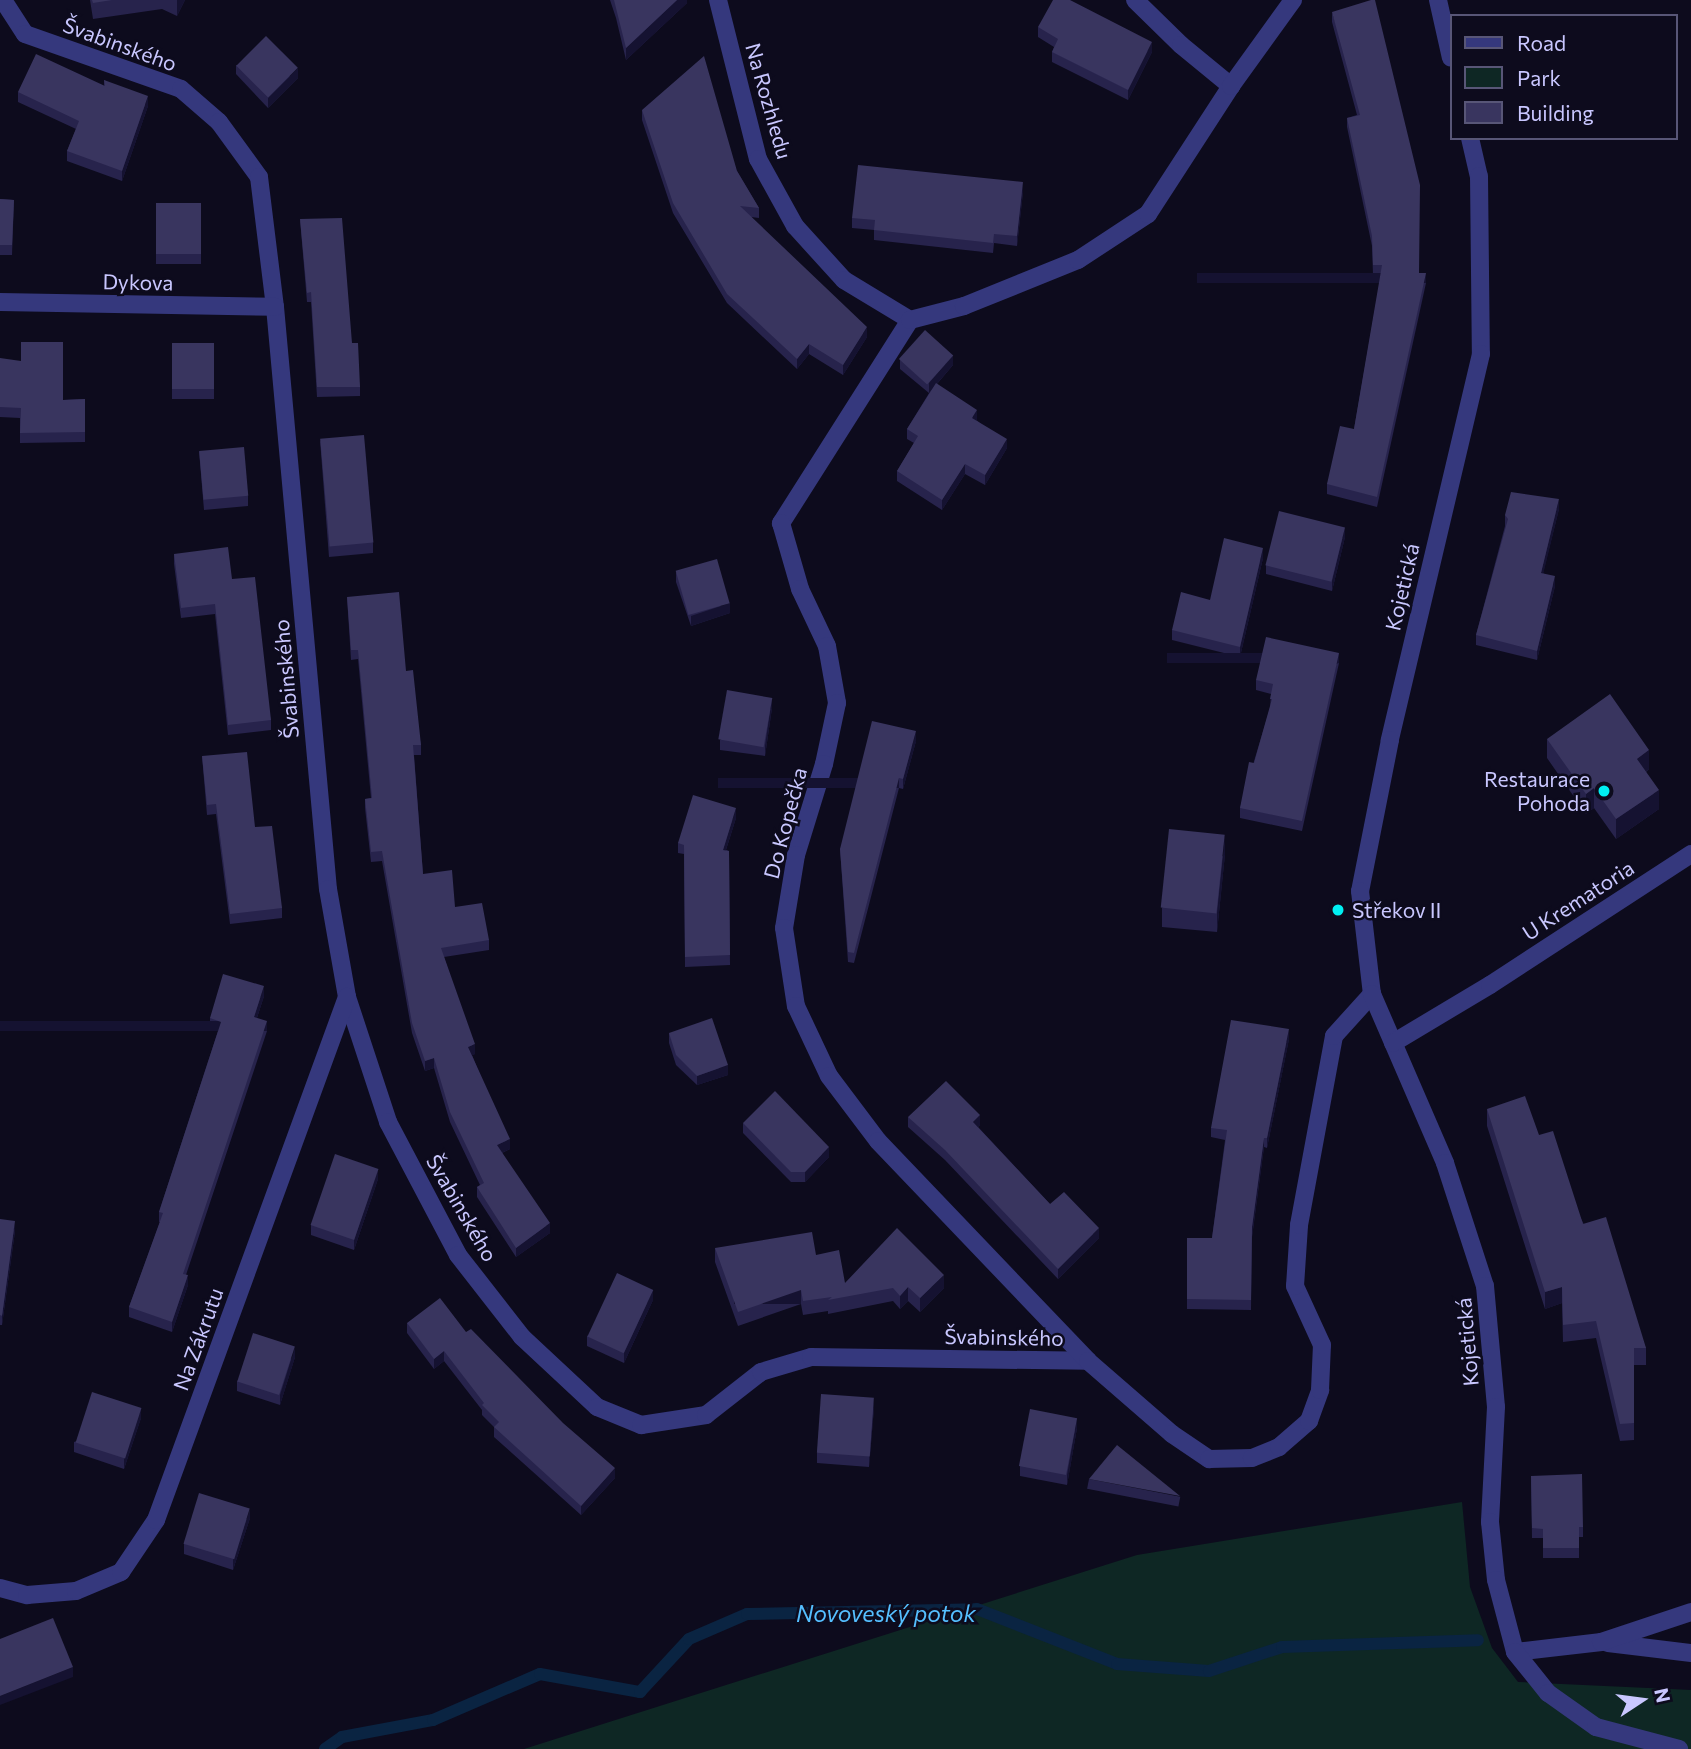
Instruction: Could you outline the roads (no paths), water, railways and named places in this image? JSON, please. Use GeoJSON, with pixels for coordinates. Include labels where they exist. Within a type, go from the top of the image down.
{"type":"FeatureCollection","features":[{"type":"Feature","properties":{"kind":"street","name":"Švabinského"},"geometry":{"type":"LineString","coordinates":[[3,0],[25,34],[181,89],[219,122],[259,177],[275,307],[327,889],[347,997],[388,1122],[458,1255],[523,1337],[597,1407],[641,1424],[706,1415],[761,1372],[811,1357],[1088,1361],[1172,1434],[1209,1458],[1252,1458],[1279,1447],[1309,1421],[1320,1390],[1322,1345],[1295,1286],[1299,1225],[1334,1036],[1372,994]]}},
{"type":"Feature","properties":{"kind":"street","name":"Na Rozhledu"},"geometry":{"type":"LineString","coordinates":[[718,0],[758,159],[795,226],[844,280],[910,320]]}},
{"type":"Feature","properties":{"kind":"street"},"geometry":{"type":"LineString","coordinates":[[1135,0],[1181,45],[1231,86]]}},
{"type":"Feature","properties":{"kind":"street"},"geometry":{"type":"LineString","coordinates":[[910,320],[964,306],[1078,260],[1148,214],[1231,86],[1293,0]]}},
{"type":"Feature","properties":{"kind":"street"},"geometry":{"type":"LineString","coordinates":[[1437,0],[1450,54]]}},
{"type":"Feature","properties":{"kind":"street","name":"Kojetická"},"geometry":{"type":"LineString","coordinates":[[1470,140],[1479,176],[1481,354],[1390,740],[1360,891],[1372,994],[1445,1163],[1485,1286],[1496,1407],[1490,1522],[1496,1580],[1515,1652],[1548,1693],[1596,1727],[1679,1749]]}},
{"type":"Feature","properties":{"kind":"street","name":"Dykova"},"geometry":{"type":"LineString","coordinates":[[0,302],[275,307]]}},
{"type":"Feature","properties":{"kind":"street","name":"Do Kopečka"},"geometry":{"type":"LineString","coordinates":[[910,320],[782,523],[800,589],[827,646],[837,703],[824,764],[796,855],[784,928],[796,1006],[829,1076],[878,1141],[1088,1361]]}},
{"type":"Feature","properties":{"kind":"street","name":"U Krematoria"},"geometry":{"type":"LineString","coordinates":[[1393,1043],[1490,985],[1691,854]]}},
{"type":"Feature","properties":{"kind":"street","name":"Na Zákrutu"},"geometry":{"type":"LineString","coordinates":[[0,1588],[27,1595],[76,1591],[110,1577],[121,1572],[156,1520],[347,997]]}},
{"type":"Feature","properties":{"kind":"street"},"geometry":{"type":"LineString","coordinates":[[1515,1652],[1601,1642],[1691,1612]]}},
{"type":"Feature","properties":{"kind":"street"},"geometry":{"type":"LineString","coordinates":[[1601,1642],[1691,1653]]}},
{"type":"Feature","properties":{"kind":"waterway","name":"Novoveský potok"},"geometry":{"type":"LineString","coordinates":[[325,1749],[342,1737],[433,1720],[540,1674],[640,1692],[689,1639],[747,1614],[977,1609],[1117,1664],[1209,1671],[1282,1647],[1478,1640]]}},
{"type":"Feature","properties":{"kind":"place","name":"Restaurace Pohoda"},"geometry":{"type":"Point","coordinates":[1604,791]}},
{"type":"Feature","properties":{"kind":"place","name":"Střekov II"},"geometry":{"type":"Point","coordinates":[1338,910]}}]}
